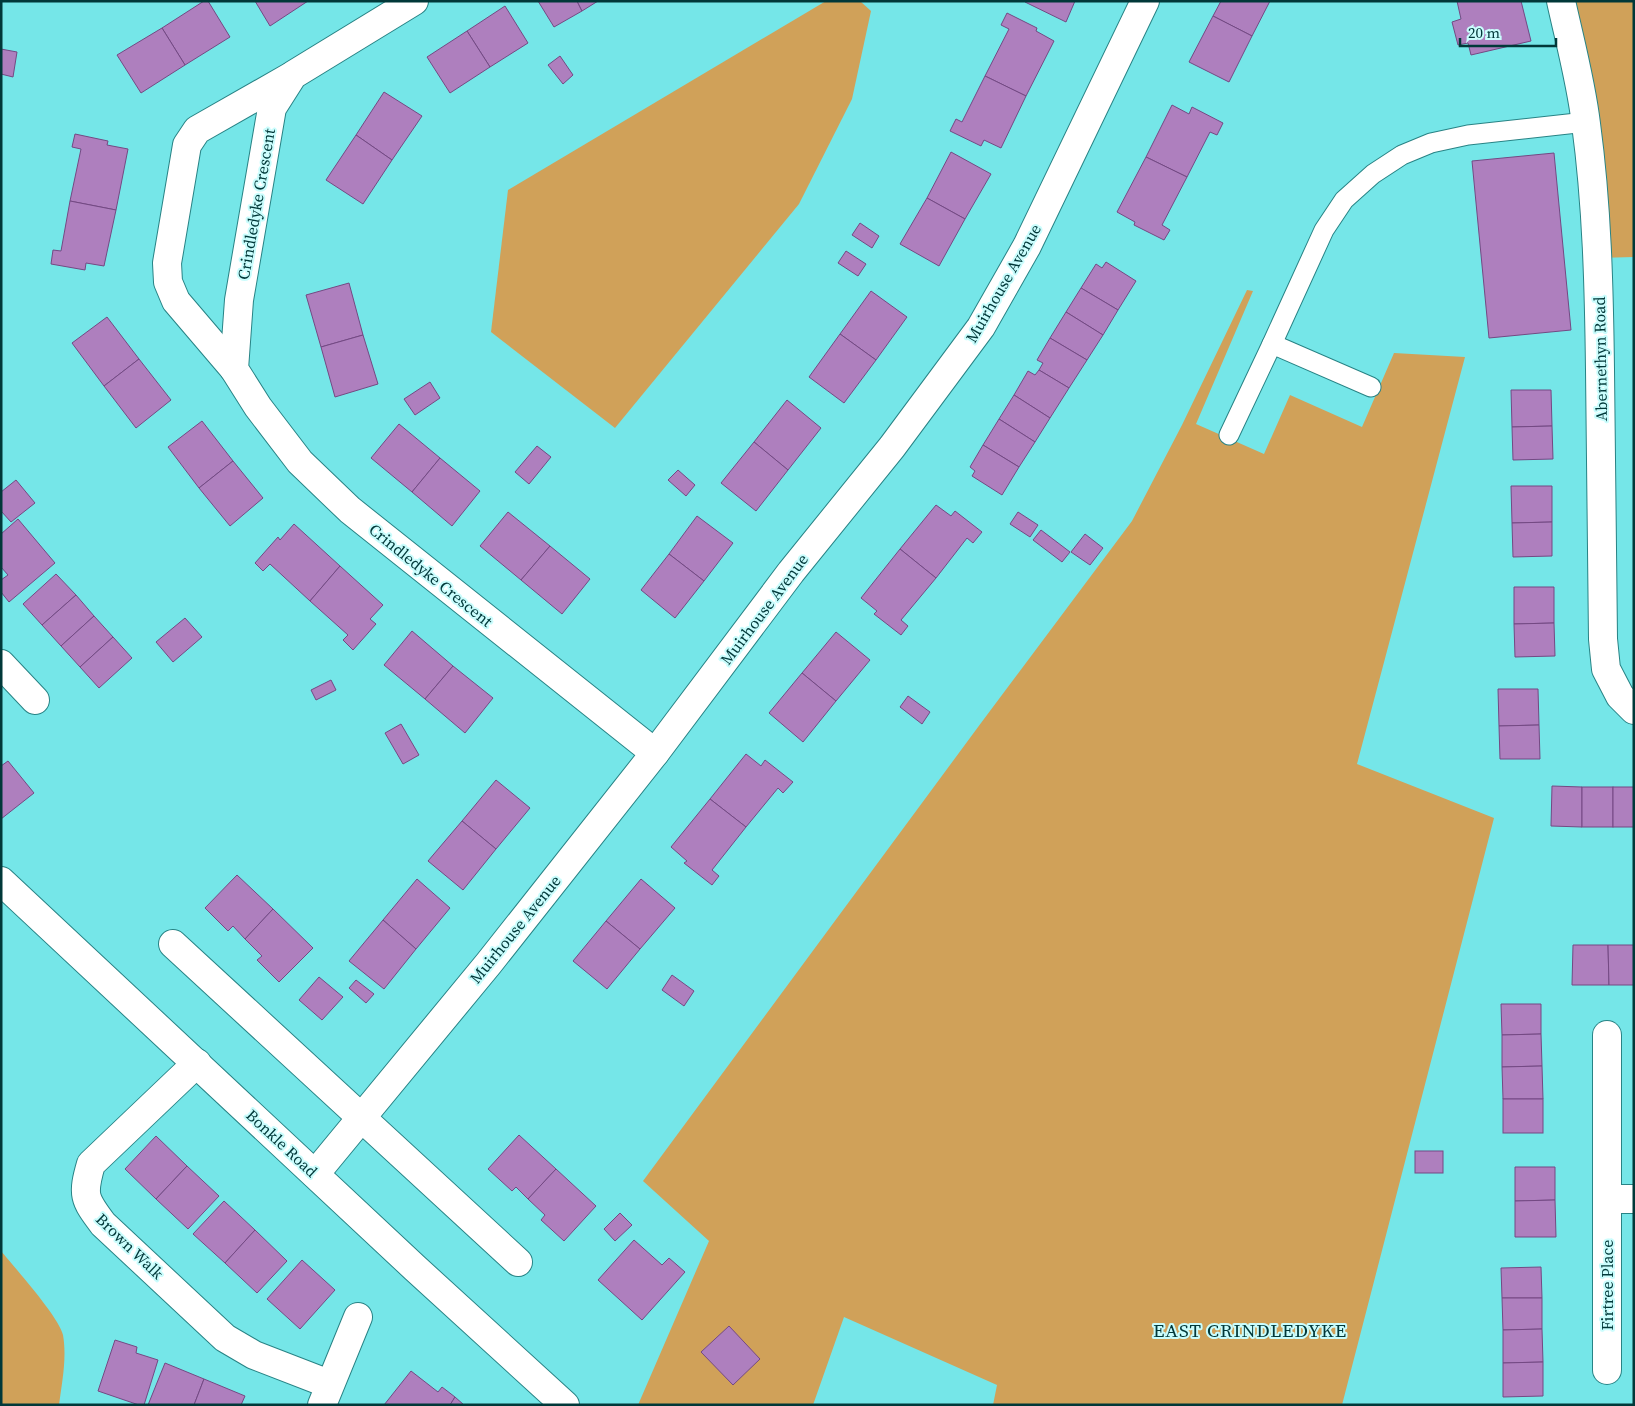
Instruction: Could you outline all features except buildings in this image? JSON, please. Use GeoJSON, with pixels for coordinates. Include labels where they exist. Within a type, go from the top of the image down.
{"type":"FeatureCollection","features":[{"type":"Feature","properties":{"kind":"street","name":"Crindledyke Crescent"},"geometry":{"type":"LineString","coordinates":[[414,1],[293,75],[197,130],[187,145],[167,262],[168,282],[176,300],[234,369],[258,407],[300,462],[350,510],[655,753]]}},
{"type":"Feature","properties":{"kind":"street","name":"Muirhouse Avenue"},"geometry":{"type":"LineString","coordinates":[[315,1174],[489,963],[655,753],[791,572],[892,447],[981,327],[1027,246],[1145,1]]}},
{"type":"Feature","properties":{"kind":"street","name":"Abernethyn Road"},"geometry":{"type":"LineString","coordinates":[[1561,1],[1577,70],[1591,161],[1597,251],[1603,639],[1606,669],[1620,696],[1634,710]]}},
{"type":"Feature","properties":{"kind":"street","name":"Crindledyke Crescent"},"geometry":{"type":"LineString","coordinates":[[234,369],[239,300],[272,108],[293,75]]}},
{"type":"Feature","properties":{"kind":"street"},"geometry":{"type":"LineString","coordinates":[[1,664],[35,700]]}},
{"type":"Feature","properties":{"kind":"street","name":"Bonkle Road"},"geometry":{"type":"LineString","coordinates":[[1,881],[563,1404]]}},
{"type":"Feature","properties":{"kind":"street"},"geometry":{"type":"LineString","coordinates":[[173,944],[518,1262]]}},
{"type":"Feature","properties":{"kind":"street","name":"Firtree Place"},"geometry":{"type":"LineString","coordinates":[[1607,1035],[1620,1199],[1607,1370]]}},
{"type":"Feature","properties":{"kind":"street","name":"Brown Walk"},"geometry":{"type":"LineString","coordinates":[[197,1063],[91,1164],[84,1186],[89,1205],[103,1224],[225,1338],[326,1394]]}},
{"type":"Feature","properties":{"kind":"street"},"geometry":{"type":"LineString","coordinates":[[326,1394],[358,1317]]}},
{"type":"Feature","properties":{"kind":"lane"},"geometry":{"type":"LineString","coordinates":[[1229,435],[1324,230],[1344,200],[1373,174],[1402,155],[1431,143],[1468,135],[1586,122]]}},
{"type":"Feature","properties":{"kind":"lane"},"geometry":{"type":"LineString","coordinates":[[1272,344],[1371,387]]}},
{"type":"Feature","properties":{"kind":"shaded area"},"geometry":{"type":"Polygon","coordinates":[[[826,1],[860,1],[871,11],[852,99],[799,204],[615,428],[491,332],[508,190],[826,1]]]}},
{"type":"Feature","properties":{"kind":"shaded area"},"geometry":{"type":"Polygon","coordinates":[[[1559,1],[1634,1],[1634,257],[1597,258],[1559,1]]]}},
{"type":"Feature","properties":{"kind":"shaded area"},"geometry":{"type":"Polygon","coordinates":[[[1247,290],[1253,291],[1196,424],[1264,454],[1290,395],[1362,427],[1394,353],[1465,357],[1357,764],[1494,818],[1342,1405],[993,1405],[997,1385],[844,1317],[813,1405],[638,1405],[709,1241],[643,1181],[1132,521],[1182,425],[1247,290]]]}},
{"type":"Feature","properties":{"kind":"shaded area"},"geometry":{"type":"Polygon","coordinates":[[[1,1251],[26,1280],[60,1327],[63,1335],[64,1361],[59,1405],[1,1405],[1,1251]]]}},
{"type":"Feature","properties":{"kind":"district","name":"EAST CRINDLEDYKE"},"geometry":{"type":"Point","coordinates":[1250,1330]}}]}
